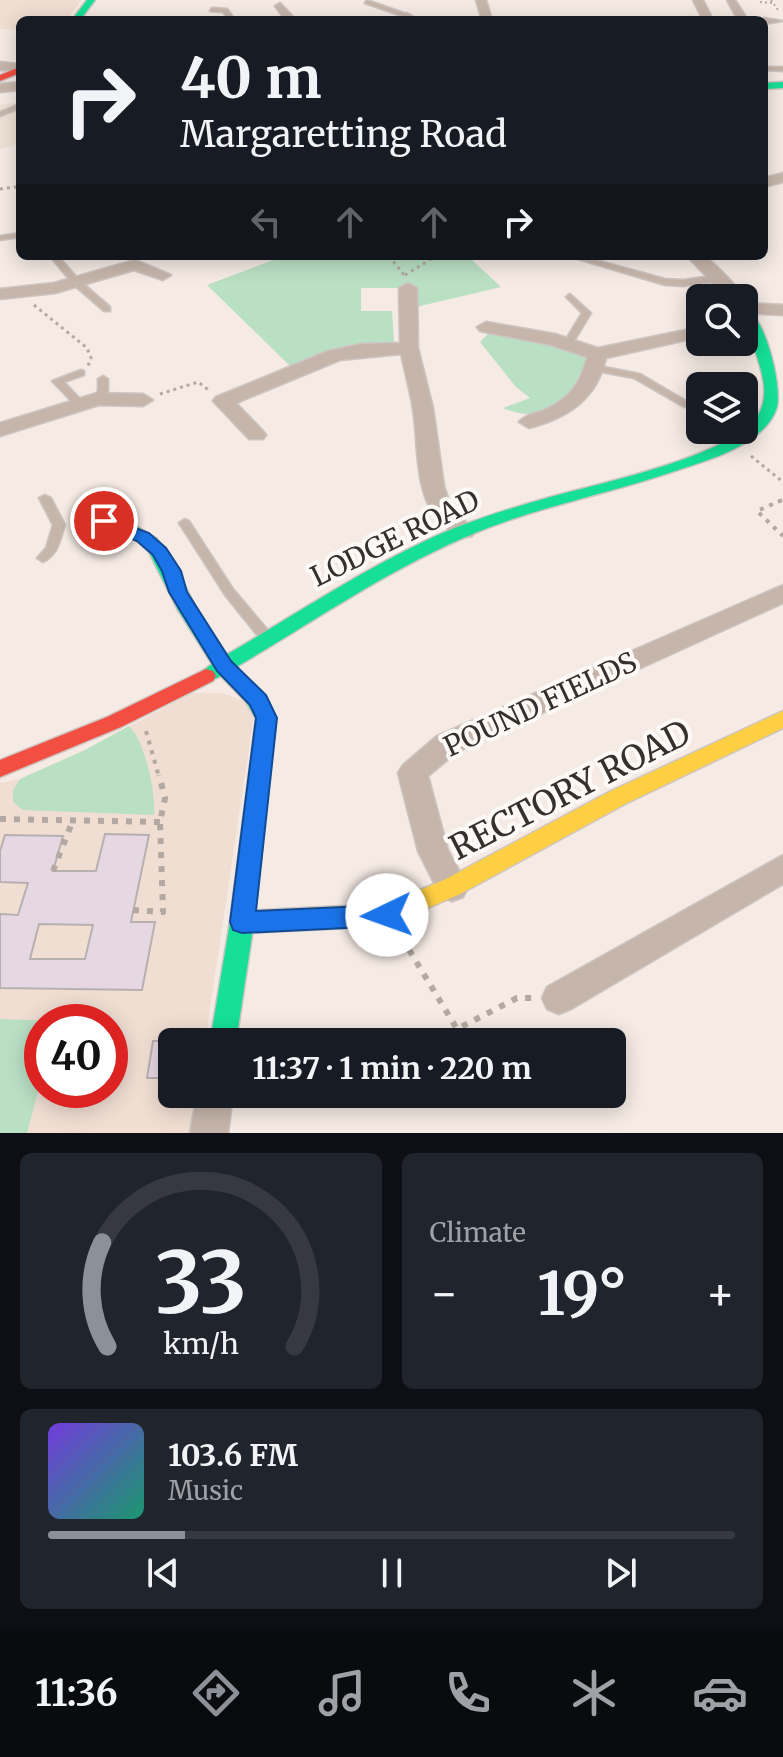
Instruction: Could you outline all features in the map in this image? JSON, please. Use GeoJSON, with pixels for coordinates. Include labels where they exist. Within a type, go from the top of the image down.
{"type":"FeatureCollection","features":[{"type":"Feature","properties":{"kind":"street"},"geometry":{"type":"LineString","coordinates":[[280,6],[288,16]]}},
{"type":"Feature","properties":{"kind":"street"},"geometry":{"type":"LineString","coordinates":[[768,21],[777,21]]}},
{"type":"Feature","properties":{"kind":"street"},"geometry":{"type":"LineString","coordinates":[[0,294],[76,282],[131,260],[163,275]]}},
{"type":"Feature","properties":{"kind":"street"},"geometry":{"type":"LineString","coordinates":[[700,260],[725,284]]}},
{"type":"Feature","properties":{"kind":"street"},"geometry":{"type":"LineString","coordinates":[[407,282],[409,348],[438,504],[442,513],[464,531]]}},
{"type":"Feature","properties":{"kind":"street"},"geometry":{"type":"LineString","coordinates":[[758,309],[783,310]]}},
{"type":"Feature","properties":{"kind":"street"},"geometry":{"type":"LineString","coordinates":[[486,327],[568,344],[596,361],[686,336]]}},
{"type":"Feature","properties":{"kind":"street","name":"LODGE ROAD"},"geometry":{"type":"LineString","coordinates":[[0,769],[89,734],[224,666],[331,599],[464,531],[699,456],[741,438],[776,417],[774,370],[758,344]]}},
{"type":"Feature","properties":{"kind":"street"},"geometry":{"type":"LineString","coordinates":[[256,435],[223,401],[335,355],[361,350],[409,348]]}},
{"type":"Feature","properties":{"kind":"street"},"geometry":{"type":"LineString","coordinates":[[529,422],[553,415],[575,402],[589,385],[596,361]]}},
{"type":"Feature","properties":{"kind":"street"},"geometry":{"type":"LineString","coordinates":[[0,430],[93,394],[143,400]]}},
{"type":"Feature","properties":{"kind":"street"},"geometry":{"type":"LineString","coordinates":[[83,519],[124,527],[143,537],[160,552],[172,571],[178,592],[224,666],[259,701],[266,718],[242,922],[225,1028]]}},
{"type":"Feature","properties":{"kind":"street","name":"POUND FIELDS"},"geometry":{"type":"LineString","coordinates":[[452,887],[433,851],[413,773],[447,744],[783,593]]}},
{"type":"Feature","properties":{"kind":"street","name":"RECTORY ROAD"},"geometry":{"type":"LineString","coordinates":[[242,922],[387,915],[452,887],[617,798],[783,719]]}},
{"type":"Feature","properties":{"kind":"street"},"geometry":{"type":"LineString","coordinates":[[559,998],[783,868]]}},
{"type":"Feature","properties":{"kind":"street"},"geometry":{"type":"LineString","coordinates":[[209,1133],[213,1108]]}},
{"type":"Feature","properties":{"kind":"lane"},"geometry":{"type":"LineString","coordinates":[[367,2],[405,16]]}},
{"type":"Feature","properties":{"kind":"lane"},"geometry":{"type":"LineString","coordinates":[[212,10],[225,10],[229,16]]}},
{"type":"Feature","properties":{"kind":"lane"},"geometry":{"type":"LineString","coordinates":[[57,260],[76,282],[107,309]]}},
{"type":"Feature","properties":{"kind":"lane"},"geometry":{"type":"LineString","coordinates":[[586,260],[665,282],[720,278]]}},
{"type":"Feature","properties":{"kind":"lane"},"geometry":{"type":"LineString","coordinates":[[568,344],[587,313],[570,297]]}},
{"type":"Feature","properties":{"kind":"lane"},"geometry":{"type":"LineString","coordinates":[[596,361],[637,376],[686,404]]}},
{"type":"Feature","properties":{"kind":"lane"},"geometry":{"type":"LineString","coordinates":[[81,373],[57,381],[93,394]]}},
{"type":"Feature","properties":{"kind":"lane"},"geometry":{"type":"LineString","coordinates":[[43,558],[52,549],[59,525],[45,498]]}},
{"type":"Feature","properties":{"kind":"lane"},"geometry":{"type":"LineString","coordinates":[[59,525],[83,519]]}},
{"type":"Feature","properties":{"kind":"lane"},"geometry":{"type":"LineString","coordinates":[[185,523],[229,592],[267,638]]}},
{"type":"Feature","properties":{"kind":"path"},"geometry":{"type":"LineString","coordinates":[[760,2],[773,3]]}},
{"type":"Feature","properties":{"kind":"path"},"geometry":{"type":"LineString","coordinates":[[0,189],[16,187]]}},
{"type":"Feature","properties":{"kind":"path"},"geometry":{"type":"LineString","coordinates":[[392,260],[407,282],[432,260]]}},
{"type":"Feature","properties":{"kind":"path"},"geometry":{"type":"LineString","coordinates":[[19,293],[87,348],[91,358],[81,373]]}},
{"type":"Feature","properties":{"kind":"path"},"geometry":{"type":"LineString","coordinates":[[143,400],[198,382],[223,401]]}},
{"type":"Feature","properties":{"kind":"path"},"geometry":{"type":"LineString","coordinates":[[747,452],[783,482]]}},
{"type":"Feature","properties":{"kind":"path"},"geometry":{"type":"LineString","coordinates":[[783,500],[757,511],[783,536]]}},
{"type":"Feature","properties":{"kind":"path"},"geometry":{"type":"LineString","coordinates":[[125,715],[146,732],[165,798],[160,822],[163,912],[133,910]]}},
{"type":"Feature","properties":{"kind":"path"},"geometry":{"type":"LineString","coordinates":[[0,819],[160,822]]}},
{"type":"Feature","properties":{"kind":"path"},"geometry":{"type":"LineString","coordinates":[[53,871],[73,820]]}},
{"type":"Feature","properties":{"kind":"path"},"geometry":{"type":"LineString","coordinates":[[387,915],[457,1029],[517,998],[559,998]]}},
{"type":"Feature","properties":{"kind":"shaded area"},"geometry":{"type":"Polygon","coordinates":[[[0,0],[82,0],[69,16],[16,16],[16,30],[0,29],[0,0]]]}},
{"type":"Feature","properties":{"kind":"shaded area"},"geometry":{"type":"Polygon","coordinates":[[[16,103],[16,145],[0,149],[0,105],[16,103]]]}},
{"type":"Feature","properties":{"kind":"shaded area"},"geometry":{"type":"Polygon","coordinates":[[[192,693],[223,693],[243,701],[254,715],[207,1028],[158,1028],[158,1108],[195,1108],[191,1133],[0,1133],[0,783],[20,779],[85,750],[192,693]]]}},
{"type":"Feature","properties":{"kind":"green space"},"geometry":{"type":"Polygon","coordinates":[[[273,260],[472,260],[501,287],[416,307],[413,288],[361,288],[361,311],[392,311],[394,342],[354,345],[290,366],[207,285],[273,260]]]}},
{"type":"Feature","properties":{"kind":"green space"},"geometry":{"type":"Polygon","coordinates":[[[499,332],[584,353],[588,359],[583,373],[567,397],[557,406],[533,414],[503,408],[530,398],[516,387],[480,342],[488,334],[499,332]]]}},
{"type":"Feature","properties":{"kind":"green space"},"geometry":{"type":"Polygon","coordinates":[[[129,726],[140,743],[148,768],[154,815],[23,810],[13,802],[13,790],[20,779],[129,726]]]}},
{"type":"Feature","properties":{"kind":"green space"},"geometry":{"type":"Polygon","coordinates":[[[0,1019],[24,1020],[24,1108],[34,1108],[27,1133],[0,1133],[0,1019]]]}},
{"type":"Feature","properties":{"kind":"building"},"geometry":{"type":"Polygon","coordinates":[[[105,834],[149,835],[131,922],[155,922],[142,990],[0,988],[0,914],[18,915],[28,883],[0,882],[0,851],[5,835],[63,836],[53,871],[96,871],[105,834]],[[39,924],[30,959],[85,959],[93,925],[39,924]]]}},
{"type":"Feature","properties":{"kind":"building"},"geometry":{"type":"Polygon","coordinates":[[[153,1041],[158,1041],[158,1078],[147,1078],[153,1041]]]}},
{"type":"Feature","properties":{"kind":"traffic: fast"},"geometry":{"type":"LineString","coordinates":[[79,16],[91,0]]}},
{"type":"Feature","properties":{"kind":"traffic: fast"},"geometry":{"type":"LineString","coordinates":[[768,86],[783,85]]}},
{"type":"Feature","properties":{"kind":"traffic: fast"},"geometry":{"type":"LineString","coordinates":[[206,676],[369,578],[436,543],[517,512],[699,458],[742,438],[764,419],[769,407],[770,379],[758,340]]}},
{"type":"Feature","properties":{"kind":"traffic: fast"},"geometry":{"type":"LineString","coordinates":[[83,519],[128,529],[156,548],[205,640],[224,666],[253,696],[266,718],[242,922],[225,1028]]}},
{"type":"Feature","properties":{"kind":"traffic: slow"},"geometry":{"type":"LineString","coordinates":[[242,922],[387,915],[452,887],[617,798],[783,719]]}},
{"type":"Feature","properties":{"kind":"traffic: jam"},"geometry":{"type":"LineString","coordinates":[[0,78],[16,72]]}},
{"type":"Feature","properties":{"kind":"traffic: jam"},"geometry":{"type":"LineString","coordinates":[[0,769],[114,722],[206,676]]}},
{"type":"Feature","properties":{"kind":"route"},"geometry":{"type":"LineString","coordinates":[[104,521],[143,537],[160,552],[172,571],[178,592],[224,666],[259,701],[266,718],[242,922],[387,915]]}}]}
